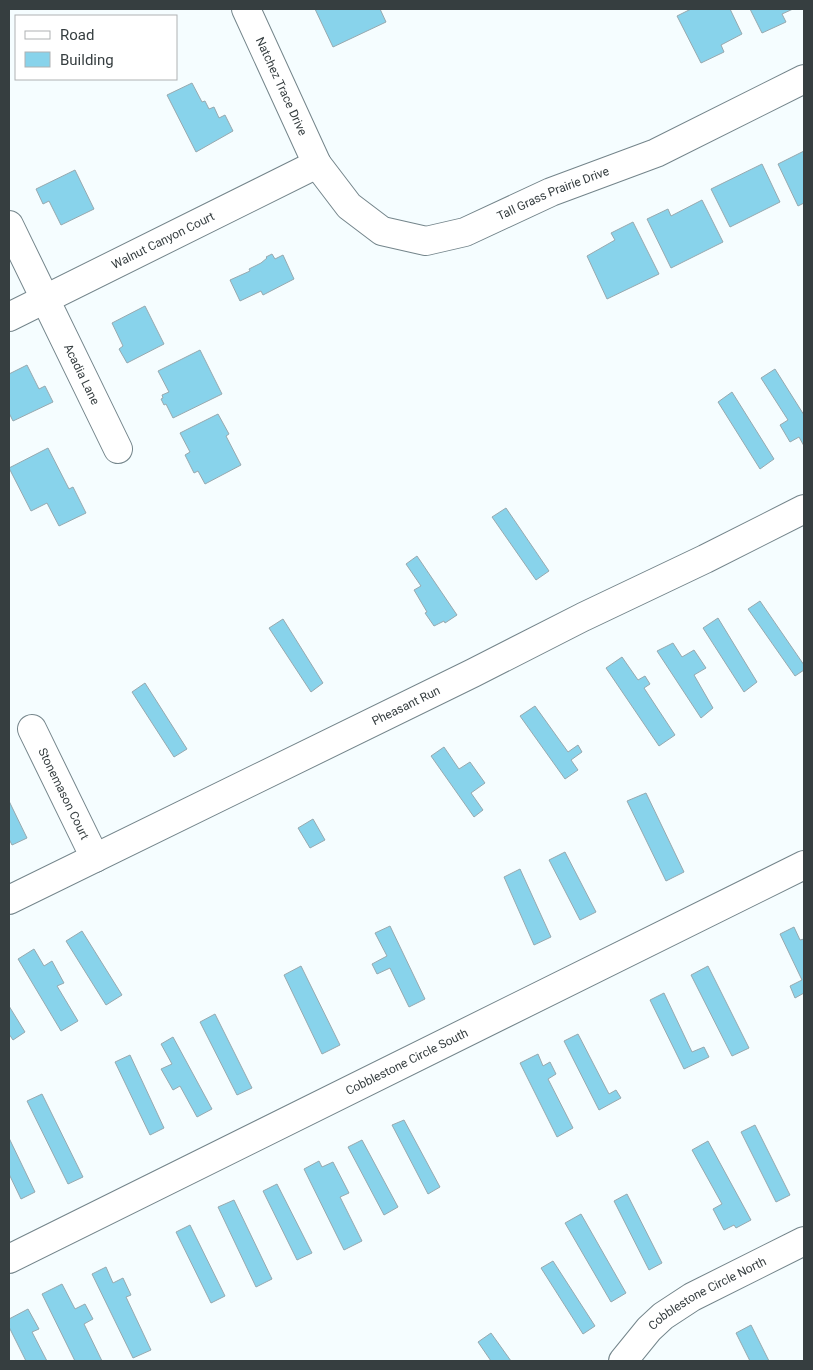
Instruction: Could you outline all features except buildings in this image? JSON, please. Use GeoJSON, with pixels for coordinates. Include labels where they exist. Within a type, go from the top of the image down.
{"type":"FeatureCollection","features":[{"type":"Feature","properties":{"kind":"street","name":"Natchez Trace Drive"},"geometry":{"type":"LineString","coordinates":[[246,9],[317,164]]}},
{"type":"Feature","properties":{"kind":"street","name":"Tall Grass Prairie Drive"},"geometry":{"type":"LineString","coordinates":[[317,164],[349,206],[382,230],[426,240],[465,232],[551,192],[656,152],[804,79]]}},
{"type":"Feature","properties":{"kind":"street","name":"Walnut Canyon Court"},"geometry":{"type":"LineString","coordinates":[[9,317],[317,164]]}},
{"type":"Feature","properties":{"kind":"street","name":"Acadia Lane"},"geometry":{"type":"LineString","coordinates":[[9,225],[118,449]]}},
{"type":"Feature","properties":{"kind":"street","name":"Pheasant Run"},"geometry":{"type":"LineString","coordinates":[[9,900],[464,678],[583,617],[804,509]]}},
{"type":"Feature","properties":{"kind":"street","name":"Stonemason Court"},"geometry":{"type":"LineString","coordinates":[[32,729],[95,858]]}},
{"type":"Feature","properties":{"kind":"street","name":"Cobblestone Circle South"},"geometry":{"type":"LineString","coordinates":[[9,1259],[804,865]]}},
{"type":"Feature","properties":{"kind":"street","name":"Cobblestone Circle North"},"geometry":{"type":"LineString","coordinates":[[623,1361],[656,1323],[692,1296],[804,1242]]}}]}
